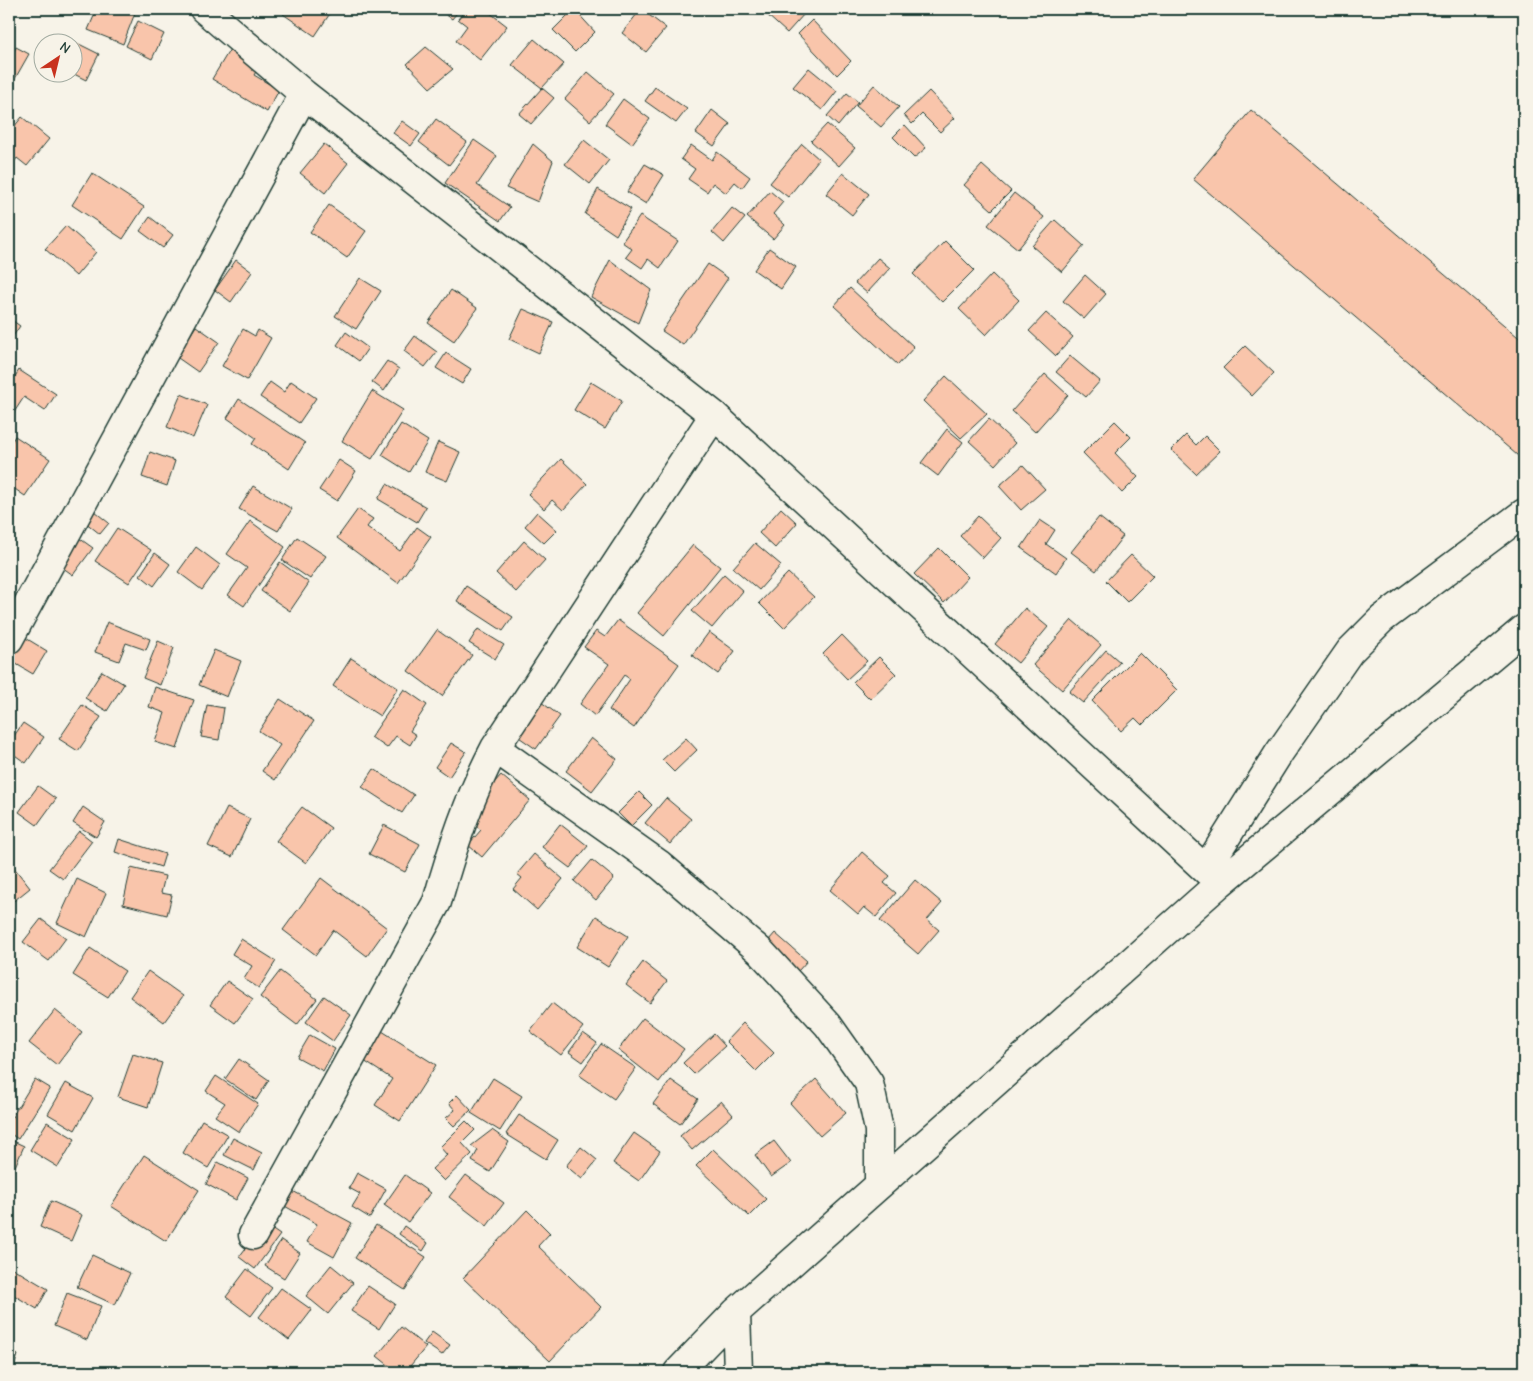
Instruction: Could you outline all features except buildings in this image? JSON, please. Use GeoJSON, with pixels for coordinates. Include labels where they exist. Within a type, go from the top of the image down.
{"type":"FeatureCollection","features":[{"type":"Feature","properties":{"kind":"street"},"geometry":{"type":"LineString","coordinates":[[204,9],[304,94],[714,415],[1213,876]]}},
{"type":"Feature","properties":{"kind":"street"},"geometry":{"type":"LineString","coordinates":[[9,639],[304,94]]}},
{"type":"Feature","properties":{"kind":"street"},"geometry":{"type":"LineString","coordinates":[[253,1234],[437,902],[452,850],[479,777],[495,748],[714,415]]}},
{"type":"Feature","properties":{"kind":"street"},"geometry":{"type":"LineString","coordinates":[[1213,876],[1279,752],[1350,651],[1382,619],[1524,513]]}},
{"type":"Feature","properties":{"kind":"street"},"geometry":{"type":"LineString","coordinates":[[678,1372],[736,1312],[880,1185],[1213,876],[1524,629]]}},
{"type":"Feature","properties":{"kind":"street"},"geometry":{"type":"LineString","coordinates":[[495,748],[660,865],[760,951],[828,1025],[869,1083],[879,1130],[880,1185]]}},
{"type":"Feature","properties":{"kind":"street"},"geometry":{"type":"LineString","coordinates":[[736,1312],[738,1372]]}}]}
